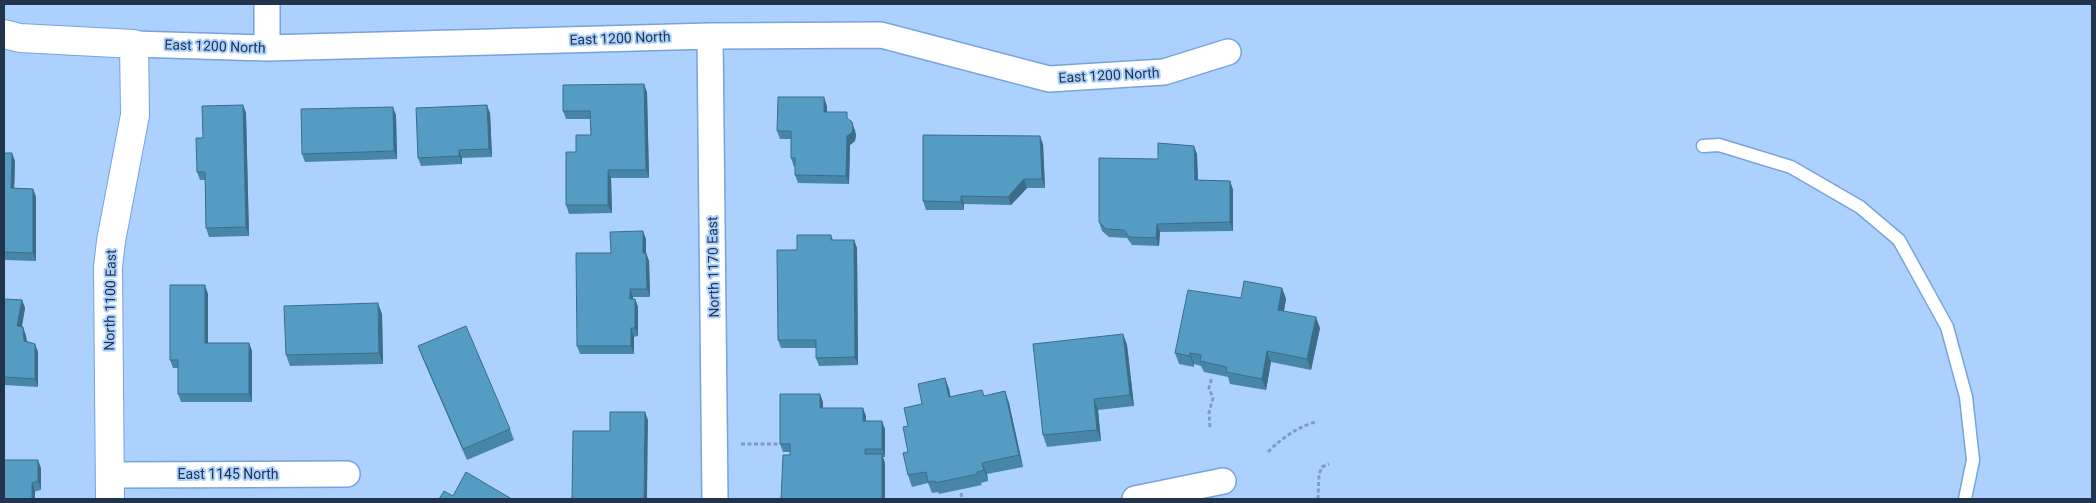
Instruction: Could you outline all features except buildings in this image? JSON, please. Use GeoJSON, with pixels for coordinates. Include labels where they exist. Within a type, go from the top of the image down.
{"type":"FeatureCollection","features":[{"type":"Feature","properties":{"kind":"street"},"geometry":{"type":"LineString","coordinates":[[267,4],[267,48]]}},
{"type":"Feature","properties":{"kind":"street","name":"East 1200 North"},"geometry":{"type":"LineString","coordinates":[[4,34],[20,38],[267,48],[710,36],[881,35],[1049,79],[1164,72],[1228,52]]}},
{"type":"Feature","properties":{"kind":"street","name":"North 1170 East"},"geometry":{"type":"LineString","coordinates":[[710,36],[715,499]]}},
{"type":"Feature","properties":{"kind":"street","name":"North 1100 East"},"geometry":{"type":"LineString","coordinates":[[110,487],[108,267],[111,241],[135,115],[134,44]]}},
{"type":"Feature","properties":{"kind":"street","name":"East 1145 North"},"geometry":{"type":"LineString","coordinates":[[110,487],[347,474]]}},
{"type":"Feature","properties":{"kind":"street"},"geometry":{"type":"LineString","coordinates":[[1135,499],[1223,481]]}},
{"type":"Feature","properties":{"kind":"lane"},"geometry":{"type":"LineString","coordinates":[[1703,146],[1719,145],[1791,167],[1860,207],[1899,240],[1947,327],[1966,397],[1973,460],[1965,499]]}},
{"type":"Feature","properties":{"kind":"path"},"geometry":{"type":"LineString","coordinates":[[1210,426],[1209,413],[1213,398],[1209,388],[1212,377]]}},
{"type":"Feature","properties":{"kind":"path"},"geometry":{"type":"LineString","coordinates":[[1268,452],[1291,432],[1301,426],[1315,422]]}},
{"type":"Feature","properties":{"kind":"path"},"geometry":{"type":"LineString","coordinates":[[737,444],[780,444]]}},
{"type":"Feature","properties":{"kind":"path"},"geometry":{"type":"LineString","coordinates":[[1318,499],[1319,474],[1322,467],[1329,464]]}},
{"type":"Feature","properties":{"kind":"path"},"geometry":{"type":"LineString","coordinates":[[961,494],[962,499]]}}]}
